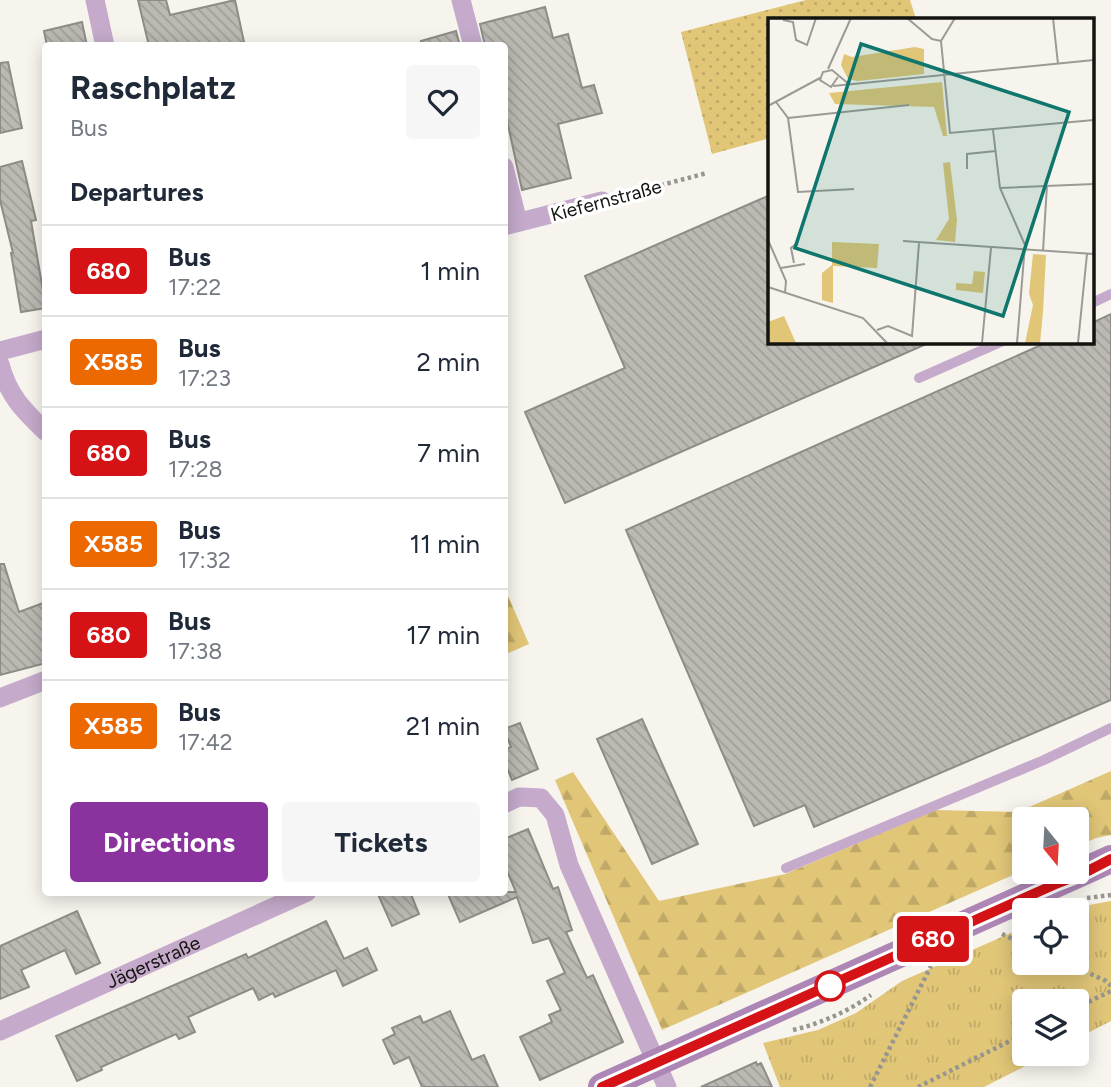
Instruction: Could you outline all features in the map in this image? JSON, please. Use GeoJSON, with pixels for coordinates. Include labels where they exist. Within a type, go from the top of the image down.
{"type":"FeatureCollection","features":[{"type":"Feature","properties":{"kind":"street"},"geometry":{"type":"LineString","coordinates":[[95,0],[105,42]]}},
{"type":"Feature","properties":{"kind":"street"},"geometry":{"type":"LineString","coordinates":[[461,0],[472,42]]}},
{"type":"Feature","properties":{"kind":"street"},"geometry":{"type":"LineString","coordinates":[[508,200],[511,224]]}},
{"type":"Feature","properties":{"kind":"street","name":"Kiefernstraße"},"geometry":{"type":"LineString","coordinates":[[511,224],[602,201]]}},
{"type":"Feature","properties":{"kind":"street"},"geometry":{"type":"LineString","coordinates":[[0,351],[42,340]]}},
{"type":"Feature","properties":{"kind":"street"},"geometry":{"type":"LineString","coordinates":[[0,364],[17,403],[42,428]]}},
{"type":"Feature","properties":{"kind":"street"},"geometry":{"type":"LineString","coordinates":[[0,698],[42,682]]}},
{"type":"Feature","properties":{"kind":"street"},"geometry":{"type":"LineString","coordinates":[[508,802],[519,797],[541,798],[555,815],[569,865],[662,1075]]}},
{"type":"Feature","properties":{"kind":"street"},"geometry":{"type":"LineString","coordinates":[[602,1087],[662,1075],[1058,883],[1097,873],[1111,859]]}},
{"type":"Feature","properties":{"kind":"street","name":"Jägerstraße"},"geometry":{"type":"LineString","coordinates":[[0,1031],[298,896]]}},
{"type":"Feature","properties":{"kind":"lane"},"geometry":{"type":"LineString","coordinates":[[1094,302],[1111,294]]}},
{"type":"Feature","properties":{"kind":"lane"},"geometry":{"type":"LineString","coordinates":[[919,378],[998,343]]}},
{"type":"Feature","properties":{"kind":"lane"},"geometry":{"type":"LineString","coordinates":[[786,868],[1044,760],[1111,728]]}},
{"type":"Feature","properties":{"kind":"path","name":"Kiefernstraße"},"geometry":{"type":"LineString","coordinates":[[602,201],[707,173]]}},
{"type":"Feature","properties":{"kind":"path"},"geometry":{"type":"LineString","coordinates":[[997,932],[1012,939]]}},
{"type":"Feature","properties":{"kind":"path"},"geometry":{"type":"LineString","coordinates":[[870,1087],[935,960]]}},
{"type":"Feature","properties":{"kind":"path"},"geometry":{"type":"LineString","coordinates":[[1089,973],[1106,981],[1111,988],[1089,1001]]}},
{"type":"Feature","properties":{"kind":"path"},"geometry":{"type":"LineString","coordinates":[[918,1087],[1012,1040]]}},
{"type":"Feature","properties":{"kind":"green space"},"geometry":{"type":"Polygon","coordinates":[[[806,0],[910,0],[916,18],[768,18],[768,139],[712,154],[681,32],[806,0]]]}},
{"type":"Feature","properties":{"kind":"green space"},"geometry":{"type":"Polygon","coordinates":[[[508,596],[529,644],[508,653],[508,596]]]}},
{"type":"Feature","properties":{"kind":"green space"},"geometry":{"type":"Polygon","coordinates":[[[1111,771],[1111,835],[1089,841],[1089,807],[1029,807],[1111,771]]]}},
{"type":"Feature","properties":{"kind":"green space"},"geometry":{"type":"Polygon","coordinates":[[[573,772],[659,901],[785,874],[936,810],[1012,812],[1012,875],[662,1030],[555,780],[573,772]]]}},
{"type":"Feature","properties":{"kind":"green space"},"geometry":{"type":"Polygon","coordinates":[[[1111,901],[1111,1021],[1089,1032],[1089,989],[1012,989],[1012,1066],[1025,1066],[984,1087],[780,1087],[763,1043],[818,1030],[856,1013],[902,981],[1012,932],[1012,975],[1089,975],[1089,905],[1111,901]]]}},
{"type":"Feature","properties":{"kind":"building"},"geometry":{"type":"Polygon","coordinates":[[[138,0],[166,0],[170,15],[235,0],[244,42],[148,42],[138,0]]]}},
{"type":"Feature","properties":{"kind":"building"},"geometry":{"type":"Polygon","coordinates":[[[545,7],[553,38],[568,34],[582,88],[594,85],[602,113],[558,124],[571,178],[522,190],[508,125],[508,42],[484,42],[480,24],[545,7]]]}},
{"type":"Feature","properties":{"kind":"building"},"geometry":{"type":"Polygon","coordinates":[[[82,22],[86,42],[46,42],[44,31],[82,22]]]}},
{"type":"Feature","properties":{"kind":"building"},"geometry":{"type":"Polygon","coordinates":[[[456,31],[459,42],[421,42],[456,31]]]}},
{"type":"Feature","properties":{"kind":"building"},"geometry":{"type":"Polygon","coordinates":[[[8,62],[22,128],[0,133],[0,63],[8,62]]]}},
{"type":"Feature","properties":{"kind":"building"},"geometry":{"type":"Polygon","coordinates":[[[22,161],[36,220],[31,221],[42,285],[42,309],[21,312],[13,253],[0,200],[0,167],[22,161]]]}},
{"type":"Feature","properties":{"kind":"building"},"geometry":{"type":"Polygon","coordinates":[[[768,196],[768,343],[928,343],[565,503],[525,412],[625,368],[585,276],[768,196]]]}},
{"type":"Feature","properties":{"kind":"building"},"geometry":{"type":"Polygon","coordinates":[[[1111,314],[1111,700],[814,827],[805,805],[754,826],[626,530],[1046,343],[1094,343],[1094,322],[1111,314]]]}},
{"type":"Feature","properties":{"kind":"building"},"geometry":{"type":"Polygon","coordinates":[[[0,564],[4,564],[19,612],[42,603],[42,664],[0,675],[0,564]]]}},
{"type":"Feature","properties":{"kind":"building"},"geometry":{"type":"Polygon","coordinates":[[[642,719],[698,844],[652,864],[597,739],[642,719]]]}},
{"type":"Feature","properties":{"kind":"building"},"geometry":{"type":"Polygon","coordinates":[[[520,723],[538,769],[512,780],[508,770],[508,748],[511,747],[508,728],[520,723]]]}},
{"type":"Feature","properties":{"kind":"building"},"geometry":{"type":"Polygon","coordinates":[[[528,829],[553,889],[558,887],[572,930],[566,932],[587,978],[593,975],[623,1042],[540,1080],[520,1037],[552,1022],[549,1015],[561,1010],[547,981],[565,973],[549,938],[533,943],[517,897],[460,922],[449,896],[508,896],[508,892],[516,892],[508,873],[508,837],[528,829]]]}},
{"type":"Feature","properties":{"kind":"building"},"geometry":{"type":"Polygon","coordinates":[[[379,896],[412,896],[419,914],[392,926],[379,896]]]}},
{"type":"Feature","properties":{"kind":"building"},"geometry":{"type":"Polygon","coordinates":[[[77,911],[100,963],[76,974],[65,950],[21,970],[29,987],[0,999],[0,946],[77,911]]]}},
{"type":"Feature","properties":{"kind":"building"},"geometry":{"type":"Polygon","coordinates":[[[326,921],[344,959],[367,948],[377,970],[343,986],[336,970],[275,997],[273,993],[259,1000],[253,988],[188,1017],[195,1032],[179,1039],[176,1034],[101,1067],[102,1070],[77,1081],[56,1036],[246,954],[248,958],[326,921]]]}},
{"type":"Feature","properties":{"kind":"building"},"geometry":{"type":"Polygon","coordinates":[[[450,1011],[472,1060],[484,1055],[498,1087],[422,1087],[409,1057],[394,1064],[383,1040],[395,1034],[392,1028],[420,1016],[423,1023],[450,1011]]]}},
{"type":"Feature","properties":{"kind":"building"},"geometry":{"type":"Polygon","coordinates":[[[756,1062],[757,1065],[761,1063],[772,1087],[701,1087],[756,1062]]]}},
{"type":"Feature","properties":{"kind":"bus line","name":"680"},"geometry":{"type":"LineString","coordinates":[[602,1087],[1111,859]]}}]}
